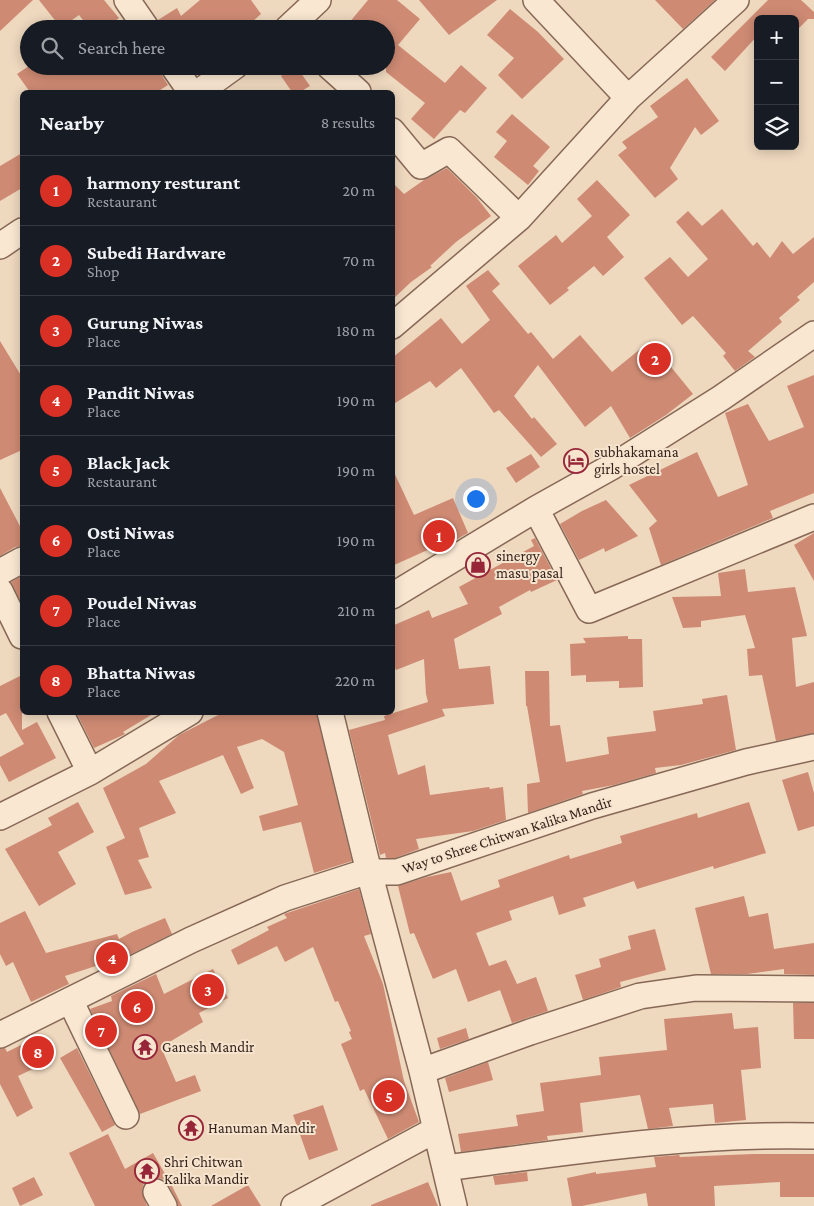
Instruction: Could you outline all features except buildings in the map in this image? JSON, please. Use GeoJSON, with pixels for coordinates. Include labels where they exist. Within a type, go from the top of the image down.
{"type":"FeatureCollection","features":[{"type":"Feature","properties":{"kind":"street"},"geometry":{"type":"LineString","coordinates":[[127,0],[141,20]]}},
{"type":"Feature","properties":{"kind":"street"},"geometry":{"type":"LineString","coordinates":[[297,20],[318,0]]}},
{"type":"Feature","properties":{"kind":"street"},"geometry":{"type":"LineString","coordinates":[[536,0],[628,98]]}},
{"type":"Feature","properties":{"kind":"street"},"geometry":{"type":"LineString","coordinates":[[395,323],[520,218],[628,98],[736,0]]}},
{"type":"Feature","properties":{"kind":"street"},"geometry":{"type":"LineString","coordinates":[[179,75],[190,90]]}},
{"type":"Feature","properties":{"kind":"street"},"geometry":{"type":"LineString","coordinates":[[201,90],[222,75]]}},
{"type":"Feature","properties":{"kind":"street"},"geometry":{"type":"LineString","coordinates":[[339,75],[356,90]]}},
{"type":"Feature","properties":{"kind":"street"},"geometry":{"type":"LineString","coordinates":[[395,135],[421,166],[449,150],[520,218]]}},
{"type":"Feature","properties":{"kind":"street"},"geometry":{"type":"LineString","coordinates":[[0,246],[20,232]]}},
{"type":"Feature","properties":{"kind":"street"},"geometry":{"type":"LineString","coordinates":[[395,594],[536,509],[613,466],[721,398],[814,334]]}},
{"type":"Feature","properties":{"kind":"street"},"geometry":{"type":"LineString","coordinates":[[536,509],[590,610],[814,517]]}},
{"type":"Feature","properties":{"kind":"street"},"geometry":{"type":"LineString","coordinates":[[0,572],[20,561]]}},
{"type":"Feature","properties":{"kind":"street"},"geometry":{"type":"LineString","coordinates":[[0,591],[20,632]]}},
{"type":"Feature","properties":{"kind":"street"},"geometry":{"type":"LineString","coordinates":[[62,715],[90,772]]}},
{"type":"Feature","properties":{"kind":"street"},"geometry":{"type":"LineString","coordinates":[[0,817],[90,772],[185,715]]}},
{"type":"Feature","properties":{"kind":"street"},"geometry":{"type":"LineString","coordinates":[[331,715],[368,872],[422,1071],[454,1206]]}},
{"type":"Feature","properties":{"kind":"street","name":"Way to Shree Chitwan Kalika Mandir"},"geometry":{"type":"LineString","coordinates":[[0,1035],[192,940],[286,898],[368,872],[396,872],[592,806],[746,762],[814,747]]}},
{"type":"Feature","properties":{"kind":"street"},"geometry":{"type":"LineString","coordinates":[[422,1071],[530,1032],[640,996],[696,988],[814,989]]}},
{"type":"Feature","properties":{"kind":"street"},"geometry":{"type":"LineString","coordinates":[[70,1000],[126,1116]]}},
{"type":"Feature","properties":{"kind":"street"},"geometry":{"type":"LineString","coordinates":[[294,1206],[436,1130]]}},
{"type":"Feature","properties":{"kind":"street"},"geometry":{"type":"LineString","coordinates":[[446,1168],[668,1141],[814,1136]]}},
{"type":"Feature","properties":{"kind":"place","name":"Subedi Hardware"},"geometry":{"type":"Point","coordinates":[655,359]}},
{"type":"Feature","properties":{"kind":"place","name":"subhakamana girls hostel"},"geometry":{"type":"Point","coordinates":[576,461]}},
{"type":"Feature","properties":{"kind":"place","name":"harmony resturant"},"geometry":{"type":"Point","coordinates":[439,536]}},
{"type":"Feature","properties":{"kind":"place","name":"sinergy masu pasal"},"geometry":{"type":"Point","coordinates":[478,565]}},
{"type":"Feature","properties":{"kind":"place","name":"Pandit Niwas"},"geometry":{"type":"Point","coordinates":[112,958]}},
{"type":"Feature","properties":{"kind":"place","name":"Gurung Niwas"},"geometry":{"type":"Point","coordinates":[208,990]}},
{"type":"Feature","properties":{"kind":"place","name":"Osti Niwas"},"geometry":{"type":"Point","coordinates":[137,1007]}},
{"type":"Feature","properties":{"kind":"place","name":"Poudel Niwas"},"geometry":{"type":"Point","coordinates":[101,1031]}},
{"type":"Feature","properties":{"kind":"place","name":"Ganesh Mandir"},"geometry":{"type":"Point","coordinates":[145,1047]}},
{"type":"Feature","properties":{"kind":"place","name":"Bhatta Niwas"},"geometry":{"type":"Point","coordinates":[38,1052]}},
{"type":"Feature","properties":{"kind":"place","name":"Black Jack"},"geometry":{"type":"Point","coordinates":[389,1096]}},
{"type":"Feature","properties":{"kind":"place","name":"Hanuman Mandir"},"geometry":{"type":"Point","coordinates":[191,1128]}},
{"type":"Feature","properties":{"kind":"place","name":"Shri Chitwan Kalika Mandir"},"geometry":{"type":"Point","coordinates":[147,1171]}}]}
